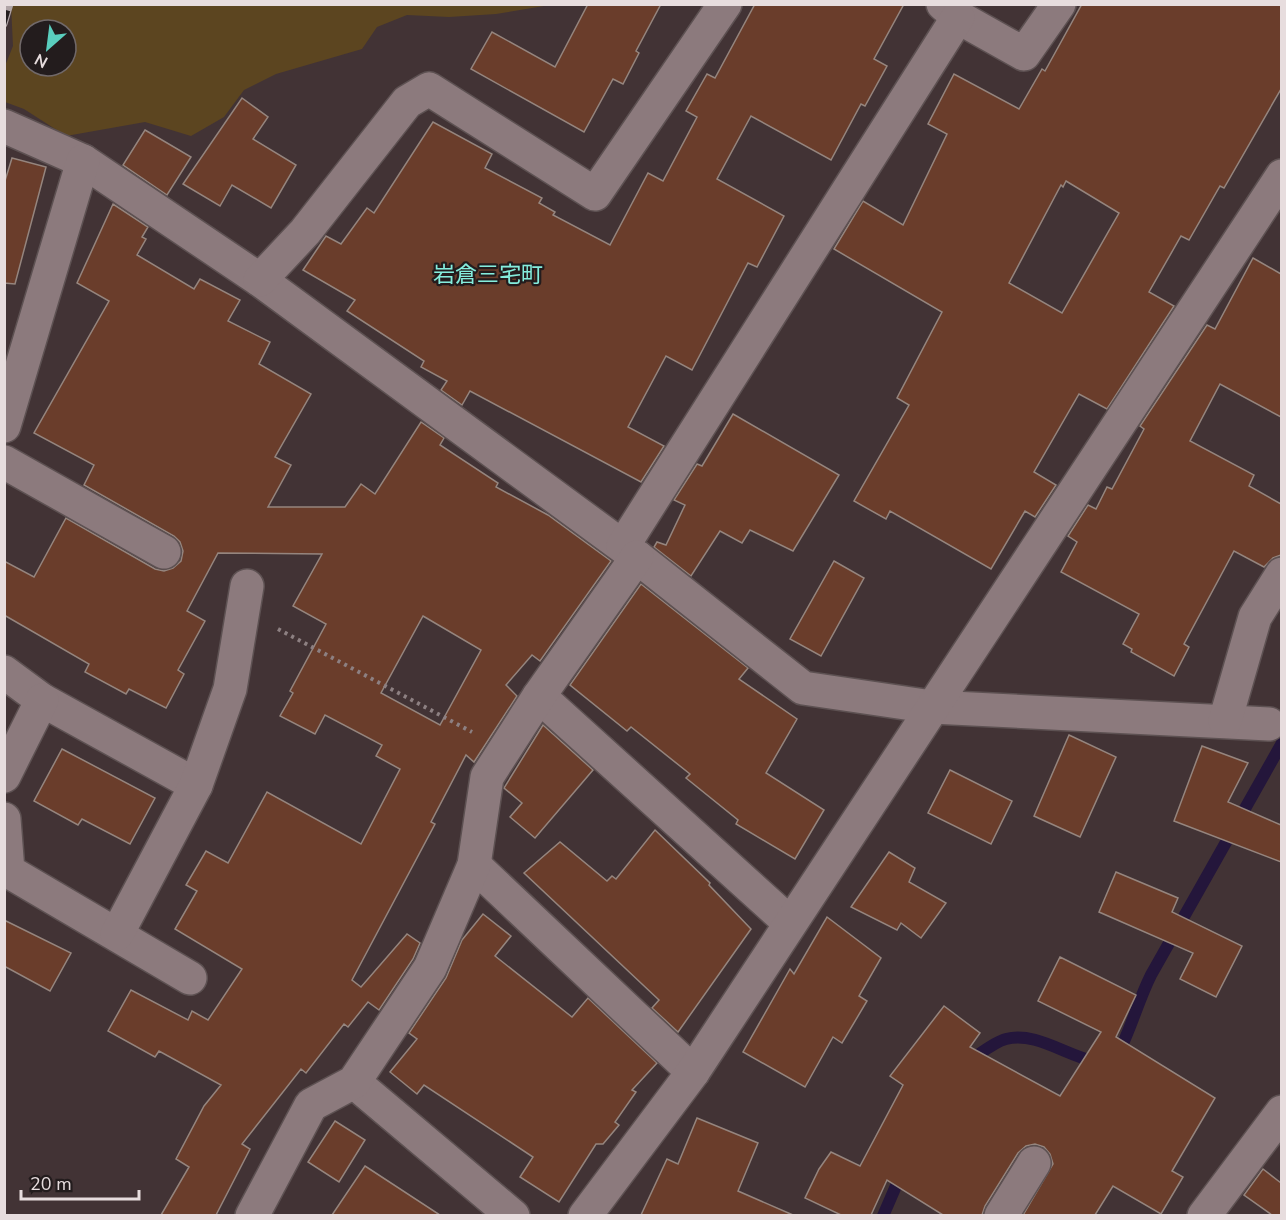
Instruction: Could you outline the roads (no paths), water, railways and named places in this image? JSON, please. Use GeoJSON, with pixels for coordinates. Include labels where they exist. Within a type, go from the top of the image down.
{"type":"FeatureCollection","features":[{"type":"Feature","properties":{"kind":"street"},"geometry":{"type":"LineString","coordinates":[[260,280],[305,232],[407,102],[429,89],[595,194],[725,4]]}},
{"type":"Feature","properties":{"kind":"street"},"geometry":{"type":"LineString","coordinates":[[252,1215],[311,1105],[354,1082],[430,968],[474,865],[487,777],[630,552],[950,11],[1024,54],[1059,4]]}},
{"type":"Feature","properties":{"kind":"street"},"geometry":{"type":"LineString","coordinates":[[4,126],[83,161],[260,280],[630,552],[803,688],[932,707],[1269,724]]}},
{"type":"Feature","properties":{"kind":"street"},"geometry":{"type":"LineString","coordinates":[[4,426],[83,161]]}},
{"type":"Feature","properties":{"kind":"street"},"geometry":{"type":"LineString","coordinates":[[585,1215],[693,1072],[1281,176]]}},
{"type":"Feature","properties":{"kind":"street"},"geometry":{"type":"LineString","coordinates":[[4,462],[164,552]]}},
{"type":"Feature","properties":{"kind":"street"},"geometry":{"type":"LineString","coordinates":[[1225,721],[1255,617],[1281,574]]}},
{"type":"Feature","properties":{"kind":"street"},"geometry":{"type":"LineString","coordinates":[[117,934],[196,785],[230,689],[246,598]]}},
{"type":"Feature","properties":{"kind":"street"},"geometry":{"type":"LineString","coordinates":[[4,672],[42,700],[196,785]]}},
{"type":"Feature","properties":{"kind":"street"},"geometry":{"type":"LineString","coordinates":[[539,696],[790,923]]}},
{"type":"Feature","properties":{"kind":"street"},"geometry":{"type":"LineString","coordinates":[[4,776],[42,700]]}},
{"type":"Feature","properties":{"kind":"street"},"geometry":{"type":"LineString","coordinates":[[4,819],[8,871],[190,978]]}},
{"type":"Feature","properties":{"kind":"street"},"geometry":{"type":"LineString","coordinates":[[474,865],[693,1072]]}},
{"type":"Feature","properties":{"kind":"street"},"geometry":{"type":"LineString","coordinates":[[354,1082],[513,1215]]}},
{"type":"Feature","properties":{"kind":"street"},"geometry":{"type":"LineString","coordinates":[[1204,1215],[1278,1123]]}},
{"type":"Feature","properties":{"kind":"street"},"geometry":{"type":"LineString","coordinates":[[1001,1215],[1034,1163]]}},
{"type":"Feature","properties":{"kind":"waterway"},"geometry":{"type":"LineString","coordinates":[[1118,1054],[1151,975],[1282,743]]}},
{"type":"Feature","properties":{"kind":"waterway"},"geometry":{"type":"LineString","coordinates":[[969,1061],[997,1043],[1017,1037],[1040,1041],[1097,1062]]}},
{"type":"Feature","properties":{"kind":"waterway"},"geometry":{"type":"LineString","coordinates":[[883,1216],[902,1172]]}},
{"type":"Feature","properties":{"kind":"railway"},"geometry":{"type":"LineString","coordinates":[[4,24],[10,4]]}},
{"type":"Feature","properties":{"kind":"district","name":"岩倉三宅町"},"geometry":{"type":"Point","coordinates":[488,274]}}]}
